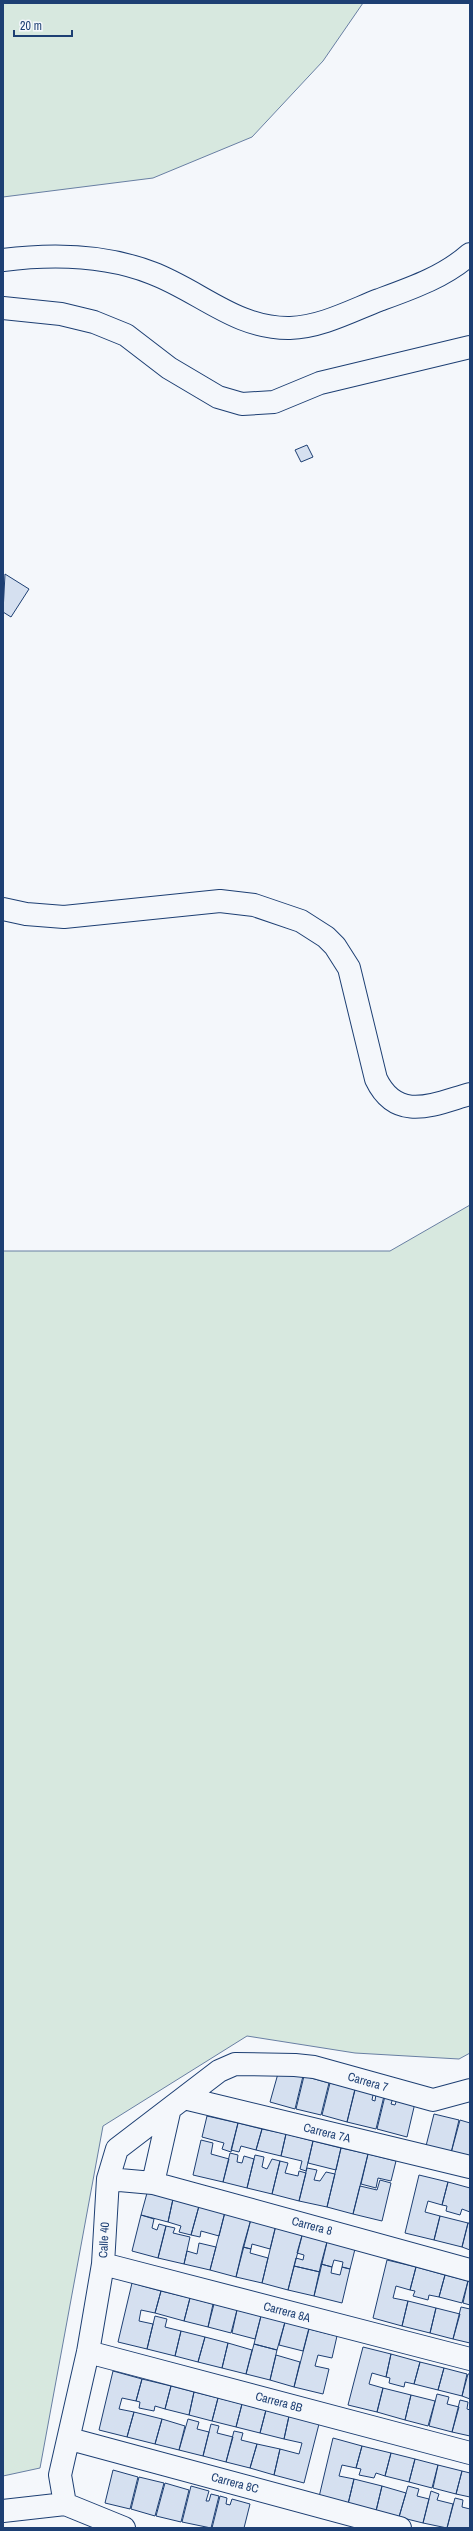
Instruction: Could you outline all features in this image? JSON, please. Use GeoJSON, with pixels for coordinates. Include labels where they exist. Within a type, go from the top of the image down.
{"type":"FeatureCollection","features":[{"type":"Feature","properties":{"kind":"street"},"geometry":{"type":"LineString","coordinates":[[3,260],[57,257],[88,259],[131,267],[153,273],[238,318],[256,324],[291,328],[325,322],[434,279],[470,254]]}},
{"type":"Feature","properties":{"kind":"street"},"geometry":{"type":"LineString","coordinates":[[3,308],[61,314],[94,322],[120,333],[169,368],[212,393],[242,404],[274,402],[320,383],[470,347]]}},
{"type":"Feature","properties":{"kind":"street"},"geometry":{"type":"LineString","coordinates":[[3,909],[26,914],[64,917],[220,901],[254,905],[301,921],[326,937],[339,951],[349,968],[376,1079],[384,1094],[398,1104],[417,1107],[470,1094]]}},
{"type":"Feature","properties":{"kind":"street","name":"Calle 40"},"geometry":{"type":"LineString","coordinates":[[65,2504],[60,2476],[70,2439],[88,2352],[103,2264],[108,2179],[117,2149],[219,2071],[235,2064],[265,2064]]}},
{"type":"Feature","properties":{"kind":"street","name":"Carrera 7"},"geometry":{"type":"LineString","coordinates":[[265,2064],[314,2067],[433,2100],[470,2090]]}},
{"type":"Feature","properties":{"kind":"street"},"geometry":{"type":"LineString","coordinates":[[153,2183],[176,2105]]}},
{"type":"Feature","properties":{"kind":"street","name":"Carrera 7A"},"geometry":{"type":"LineString","coordinates":[[176,2105],[470,2167]]}},
{"type":"Feature","properties":{"kind":"street","name":"Carrera 8"},"geometry":{"type":"LineString","coordinates":[[108,2179],[153,2183],[470,2270]]}},
{"type":"Feature","properties":{"kind":"street","name":"Carrera 8A"},"geometry":{"type":"LineString","coordinates":[[103,2264],[470,2359]]}},
{"type":"Feature","properties":{"kind":"street","name":"Carrera 8B"},"geometry":{"type":"LineString","coordinates":[[88,2352],[470,2453]]}},
{"type":"Feature","properties":{"kind":"street","name":"Carrera 8C"},"geometry":{"type":"LineString","coordinates":[[70,2439],[400,2528]]}},
{"type":"Feature","properties":{"kind":"street"},"geometry":{"type":"LineString","coordinates":[[3,2511],[65,2504],[124,2528]]}},
{"type":"Feature","properties":{"kind":"shaded area"},"geometry":{"type":"Polygon","coordinates":[[[3,3],[363,3],[323,61],[252,137],[153,178],[3,197],[3,3]]]}},
{"type":"Feature","properties":{"kind":"shaded area"},"geometry":{"type":"Polygon","coordinates":[[[470,1205],[470,2053],[459,2059],[355,2053],[247,2036],[103,2126],[40,2468],[3,2476],[3,1251],[390,1251],[470,1205]]]}},
{"type":"Feature","properties":{"kind":"building"},"geometry":{"type":"Polygon","coordinates":[[[307,445],[313,457],[301,462],[295,450],[307,445]]]}},
{"type":"Feature","properties":{"kind":"building"},"geometry":{"type":"Polygon","coordinates":[[[5,574],[29,589],[11,617],[3,612],[5,574]]]}},
{"type":"Feature","properties":{"kind":"building"},"geometry":{"type":"Polygon","coordinates":[[[279,2070],[303,2076],[295,2109],[270,2102],[279,2070]]]}},
{"type":"Feature","properties":{"kind":"building"},"geometry":{"type":"Polygon","coordinates":[[[304,2076],[329,2083],[321,2115],[296,2109],[304,2076]]]}},
{"type":"Feature","properties":{"kind":"building"},"geometry":{"type":"Polygon","coordinates":[[[330,2083],[355,2089],[347,2122],[322,2115],[330,2083]]]}},
{"type":"Feature","properties":{"kind":"building"},"geometry":{"type":"Polygon","coordinates":[[[356,2086],[374,2090],[372,2100],[375,2101],[376,2094],[384,2096],[376,2129],[347,2122],[356,2086]]]}},
{"type":"Feature","properties":{"kind":"building"},"geometry":{"type":"Polygon","coordinates":[[[385,2096],[393,2098],[391,2104],[395,2105],[397,2099],[415,2103],[407,2137],[377,2129],[385,2096]]]}},
{"type":"Feature","properties":{"kind":"building"},"geometry":{"type":"Polygon","coordinates":[[[434,2114],[459,2120],[451,2153],[426,2146],[434,2114]]]}},
{"type":"Feature","properties":{"kind":"building"},"geometry":{"type":"Polygon","coordinates":[[[207,2116],[238,2123],[231,2152],[222,2149],[224,2143],[202,2137],[207,2116]]]}},
{"type":"Feature","properties":{"kind":"building"},"geometry":{"type":"Polygon","coordinates":[[[460,2120],[470,2123],[470,2157],[451,2153],[460,2120]]]}},
{"type":"Feature","properties":{"kind":"building"},"geometry":{"type":"Polygon","coordinates":[[[238,2123],[262,2129],[256,2150],[241,2146],[239,2152],[231,2150],[238,2123]]]}},
{"type":"Feature","properties":{"kind":"building"},"geometry":{"type":"Polygon","coordinates":[[[262,2129],[286,2134],[281,2156],[256,2150],[262,2129]]]}},
{"type":"Feature","properties":{"kind":"building"},"geometry":{"type":"Polygon","coordinates":[[[286,2134],[313,2141],[306,2171],[300,2169],[302,2161],[281,2156],[286,2134]]]}},
{"type":"Feature","properties":{"kind":"building"},"geometry":{"type":"Polygon","coordinates":[[[201,2140],[213,2143],[211,2154],[229,2159],[223,2182],[193,2175],[201,2140]]]}},
{"type":"Feature","properties":{"kind":"building"},"geometry":{"type":"Polygon","coordinates":[[[313,2141],[341,2148],[336,2170],[308,2163],[313,2141]]]}},
{"type":"Feature","properties":{"kind":"building"},"geometry":{"type":"Polygon","coordinates":[[[341,2148],[368,2154],[353,2214],[327,2207],[341,2148]]]}},
{"type":"Feature","properties":{"kind":"building"},"geometry":{"type":"Polygon","coordinates":[[[230,2153],[238,2155],[237,2162],[242,2163],[244,2156],[254,2159],[247,2188],[223,2182],[230,2153]]]}},
{"type":"Feature","properties":{"kind":"building"},"geometry":{"type":"Polygon","coordinates":[[[368,2154],[396,2161],[391,2181],[378,2178],[376,2188],[361,2184],[368,2154]]]}},
{"type":"Feature","properties":{"kind":"building"},"geometry":{"type":"Polygon","coordinates":[[[255,2155],[264,2157],[262,2167],[267,2169],[272,2159],[280,2161],[272,2194],[247,2188],[255,2155]]]}},
{"type":"Feature","properties":{"kind":"building"},"geometry":{"type":"Polygon","coordinates":[[[280,2161],[288,2163],[285,2173],[298,2176],[299,2171],[306,2173],[299,2201],[272,2194],[280,2161]]]}},
{"type":"Feature","properties":{"kind":"building"},"geometry":{"type":"Polygon","coordinates":[[[307,2168],[317,2170],[314,2180],[320,2181],[326,2172],[335,2174],[327,2207],[299,2201],[307,2168]]]}},
{"type":"Feature","properties":{"kind":"building"},"geometry":{"type":"Polygon","coordinates":[[[419,2175],[448,2182],[442,2205],[428,2201],[425,2212],[440,2216],[434,2240],[405,2233],[419,2175]]]}},
{"type":"Feature","properties":{"kind":"building"},"geometry":{"type":"Polygon","coordinates":[[[380,2180],[391,2183],[382,2221],[353,2214],[360,2186],[377,2190],[380,2180]]]}},
{"type":"Feature","properties":{"kind":"building"},"geometry":{"type":"Polygon","coordinates":[[[448,2182],[470,2188],[470,2212],[462,2209],[460,2215],[446,2211],[447,2206],[442,2205],[448,2182]]]}},
{"type":"Feature","properties":{"kind":"building"},"geometry":{"type":"Polygon","coordinates":[[[147,2193],[173,2199],[168,2222],[141,2215],[147,2193]]]}},
{"type":"Feature","properties":{"kind":"building"},"geometry":{"type":"Polygon","coordinates":[[[173,2199],[199,2206],[191,2235],[179,2232],[181,2226],[168,2222],[173,2199]]]}},
{"type":"Feature","properties":{"kind":"building"},"geometry":{"type":"Polygon","coordinates":[[[199,2206],[225,2212],[219,2236],[201,2231],[200,2237],[191,2235],[199,2206]]]}},
{"type":"Feature","properties":{"kind":"building"},"geometry":{"type":"Polygon","coordinates":[[[225,2212],[251,2219],[236,2277],[210,2270],[225,2212]]]}},
{"type":"Feature","properties":{"kind":"building"},"geometry":{"type":"Polygon","coordinates":[[[141,2215],[154,2219],[152,2228],[157,2230],[159,2224],[166,2226],[158,2258],[132,2251],[141,2215]]]}},
{"type":"Feature","properties":{"kind":"building"},"geometry":{"type":"Polygon","coordinates":[[[440,2216],[468,2223],[462,2247],[434,2240],[440,2216]]]}},
{"type":"Feature","properties":{"kind":"building"},"geometry":{"type":"Polygon","coordinates":[[[251,2219],[276,2225],[270,2249],[252,2244],[251,2249],[243,2247],[251,2219]]]}},
{"type":"Feature","properties":{"kind":"building"},"geometry":{"type":"Polygon","coordinates":[[[468,2223],[470,2223],[470,2250],[462,2247],[468,2223]]]}},
{"type":"Feature","properties":{"kind":"building"},"geometry":{"type":"Polygon","coordinates":[[[276,2225],[303,2232],[288,2290],[262,2283],[276,2225]]]}},
{"type":"Feature","properties":{"kind":"building"},"geometry":{"type":"Polygon","coordinates":[[[166,2226],[175,2228],[173,2233],[190,2237],[184,2264],[158,2258],[166,2226]]]}},
{"type":"Feature","properties":{"kind":"building"},"geometry":{"type":"Polygon","coordinates":[[[303,2232],[328,2238],[320,2272],[294,2266],[296,2258],[303,2260],[304,2255],[297,2253],[303,2232]]]}},
{"type":"Feature","properties":{"kind":"building"},"geometry":{"type":"Polygon","coordinates":[[[328,2238],[356,2245],[350,2269],[342,2267],[343,2262],[334,2260],[332,2267],[321,2264],[328,2238]]]}},
{"type":"Feature","properties":{"kind":"building"},"geometry":{"type":"Polygon","coordinates":[[[199,2243],[216,2247],[210,2270],[184,2264],[187,2251],[197,2254],[199,2243]]]}},
{"type":"Feature","properties":{"kind":"building"},"geometry":{"type":"Polygon","coordinates":[[[243,2247],[251,2249],[250,2253],[268,2258],[262,2283],[236,2277],[243,2247]]]}},
{"type":"Feature","properties":{"kind":"building"},"geometry":{"type":"Polygon","coordinates":[[[387,2260],[416,2267],[410,2290],[396,2286],[393,2298],[408,2301],[402,2326],[373,2318],[387,2260]]]}},
{"type":"Feature","properties":{"kind":"building"},"geometry":{"type":"Polygon","coordinates":[[[321,2264],[332,2267],[331,2273],[340,2275],[342,2267],[350,2269],[342,2303],[314,2296],[321,2264]]]}},
{"type":"Feature","properties":{"kind":"building"},"geometry":{"type":"Polygon","coordinates":[[[294,2266],[320,2272],[314,2296],[288,2290],[294,2266]]]}},
{"type":"Feature","properties":{"kind":"building"},"geometry":{"type":"Polygon","coordinates":[[[416,2267],[445,2275],[439,2297],[429,2295],[428,2300],[413,2296],[415,2291],[410,2290],[416,2267]]]}},
{"type":"Feature","properties":{"kind":"building"},"geometry":{"type":"Polygon","coordinates":[[[445,2275],[468,2281],[462,2303],[439,2297],[445,2275]]]}},
{"type":"Feature","properties":{"kind":"building"},"geometry":{"type":"Polygon","coordinates":[[[468,2281],[470,2281],[470,2305],[463,2303],[468,2281]]]}},
{"type":"Feature","properties":{"kind":"building"},"geometry":{"type":"Polygon","coordinates":[[[132,2283],[161,2291],[155,2313],[141,2310],[139,2321],[153,2324],[147,2349],[118,2342],[132,2283]]]}},
{"type":"Feature","properties":{"kind":"building"},"geometry":{"type":"Polygon","coordinates":[[[161,2291],[190,2298],[184,2321],[155,2313],[161,2291]]]}},
{"type":"Feature","properties":{"kind":"building"},"geometry":{"type":"Polygon","coordinates":[[[190,2298],[213,2304],[208,2327],[184,2321],[190,2298]]]}},
{"type":"Feature","properties":{"kind":"building"},"geometry":{"type":"Polygon","coordinates":[[[408,2301],[436,2308],[430,2333],[402,2326],[408,2301]]]}},
{"type":"Feature","properties":{"kind":"building"},"geometry":{"type":"Polygon","coordinates":[[[214,2304],[237,2310],[231,2333],[208,2327],[214,2304]]]}},
{"type":"Feature","properties":{"kind":"building"},"geometry":{"type":"Polygon","coordinates":[[[461,2307],[470,2309],[470,2343],[453,2339],[461,2307]]]}},
{"type":"Feature","properties":{"kind":"building"},"geometry":{"type":"Polygon","coordinates":[[[436,2308],[460,2314],[453,2339],[430,2333],[436,2308]]]}},
{"type":"Feature","properties":{"kind":"building"},"geometry":{"type":"Polygon","coordinates":[[[237,2310],[261,2316],[255,2339],[232,2333],[237,2310]]]}},
{"type":"Feature","properties":{"kind":"building"},"geometry":{"type":"Polygon","coordinates":[[[155,2316],[167,2319],[165,2327],[181,2331],[175,2356],[147,2349],[155,2316]]]}},
{"type":"Feature","properties":{"kind":"building"},"geometry":{"type":"Polygon","coordinates":[[[261,2316],[285,2322],[277,2350],[254,2344],[261,2316]]]}},
{"type":"Feature","properties":{"kind":"building"},"geometry":{"type":"Polygon","coordinates":[[[285,2322],[309,2328],[303,2351],[279,2345],[285,2322]]]}},
{"type":"Feature","properties":{"kind":"building"},"geometry":{"type":"Polygon","coordinates":[[[309,2329],[337,2336],[332,2358],[318,2355],[315,2366],[329,2369],[323,2394],[294,2387],[309,2329]]]}},
{"type":"Feature","properties":{"kind":"building"},"geometry":{"type":"Polygon","coordinates":[[[181,2331],[205,2337],[198,2362],[175,2356],[181,2331]]]}},
{"type":"Feature","properties":{"kind":"building"},"geometry":{"type":"Polygon","coordinates":[[[205,2337],[228,2343],[222,2368],[198,2362],[205,2337]]]}},
{"type":"Feature","properties":{"kind":"building"},"geometry":{"type":"Polygon","coordinates":[[[228,2343],[252,2350],[246,2374],[222,2368],[228,2343]]]}},
{"type":"Feature","properties":{"kind":"building"},"geometry":{"type":"Polygon","coordinates":[[[254,2344],[277,2350],[270,2380],[246,2374],[254,2344]]]}},
{"type":"Feature","properties":{"kind":"building"},"geometry":{"type":"Polygon","coordinates":[[[363,2347],[391,2354],[386,2377],[372,2373],[369,2384],[383,2388],[377,2412],[348,2405],[363,2347]]]}},
{"type":"Feature","properties":{"kind":"building"},"geometry":{"type":"Polygon","coordinates":[[[391,2354],[420,2362],[414,2384],[405,2382],[404,2387],[389,2383],[390,2378],[386,2377],[391,2354]]]}},
{"type":"Feature","properties":{"kind":"building"},"geometry":{"type":"Polygon","coordinates":[[[276,2355],[300,2362],[294,2387],[270,2380],[276,2355]]]}},
{"type":"Feature","properties":{"kind":"building"},"geometry":{"type":"Polygon","coordinates":[[[420,2362],[444,2368],[438,2390],[414,2384],[420,2362]]]}},
{"type":"Feature","properties":{"kind":"building"},"geometry":{"type":"Polygon","coordinates":[[[444,2368],[467,2374],[462,2396],[438,2390],[444,2368]]]}},
{"type":"Feature","properties":{"kind":"building"},"geometry":{"type":"Polygon","coordinates":[[[113,2371],[142,2379],[136,2401],[122,2398],[119,2409],[134,2412],[127,2437],[99,2430],[113,2371]]]}},
{"type":"Feature","properties":{"kind":"building"},"geometry":{"type":"Polygon","coordinates":[[[468,2374],[470,2374],[470,2399],[462,2396],[468,2374]]]}},
{"type":"Feature","properties":{"kind":"building"},"geometry":{"type":"Polygon","coordinates":[[[142,2379],[171,2386],[165,2409],[155,2406],[154,2411],[139,2408],[140,2402],[136,2401],[142,2379]]]}},
{"type":"Feature","properties":{"kind":"building"},"geometry":{"type":"Polygon","coordinates":[[[171,2386],[194,2392],[189,2415],[165,2409],[171,2386]]]}},
{"type":"Feature","properties":{"kind":"building"},"geometry":{"type":"Polygon","coordinates":[[[383,2388],[411,2395],[405,2420],[377,2412],[383,2388]]]}},
{"type":"Feature","properties":{"kind":"building"},"geometry":{"type":"Polygon","coordinates":[[[194,2392],[218,2398],[212,2421],[189,2415],[194,2392]]]}},
{"type":"Feature","properties":{"kind":"building"},"geometry":{"type":"Polygon","coordinates":[[[437,2394],[449,2397],[447,2404],[459,2407],[452,2432],[429,2426],[437,2394]]]}},
{"type":"Feature","properties":{"kind":"building"},"geometry":{"type":"Polygon","coordinates":[[[411,2395],[435,2401],[428,2426],[405,2420],[411,2395]]]}},
{"type":"Feature","properties":{"kind":"building"},"geometry":{"type":"Polygon","coordinates":[[[218,2398],[242,2404],[236,2427],[212,2421],[218,2398]]]}},
{"type":"Feature","properties":{"kind":"building"},"geometry":{"type":"Polygon","coordinates":[[[460,2400],[468,2402],[467,2409],[470,2410],[470,2436],[452,2432],[460,2400]]]}},
{"type":"Feature","properties":{"kind":"building"},"geometry":{"type":"Polygon","coordinates":[[[242,2404],[266,2410],[260,2433],[236,2427],[242,2404]]]}},
{"type":"Feature","properties":{"kind":"building"},"geometry":{"type":"Polygon","coordinates":[[[266,2410],[289,2416],[284,2439],[260,2433],[266,2410]]]}},
{"type":"Feature","properties":{"kind":"building"},"geometry":{"type":"Polygon","coordinates":[[[134,2412],[162,2419],[155,2444],[127,2437],[134,2412]]]}},
{"type":"Feature","properties":{"kind":"building"},"geometry":{"type":"Polygon","coordinates":[[[289,2416],[319,2424],[304,2483],[274,2475],[280,2449],[299,2454],[302,2443],[284,2439],[289,2416]]]}},
{"type":"Feature","properties":{"kind":"building"},"geometry":{"type":"Polygon","coordinates":[[[162,2419],[185,2426],[179,2450],[155,2444],[162,2419]]]}},
{"type":"Feature","properties":{"kind":"building"},"geometry":{"type":"Polygon","coordinates":[[[188,2419],[199,2422],[197,2429],[209,2432],[203,2456],[179,2450],[188,2419]]]}},
{"type":"Feature","properties":{"kind":"building"},"geometry":{"type":"Polygon","coordinates":[[[211,2424],[219,2426],[217,2433],[233,2437],[226,2462],[203,2456],[211,2424]]]}},
{"type":"Feature","properties":{"kind":"building"},"geometry":{"type":"Polygon","coordinates":[[[234,2431],[243,2433],[241,2440],[257,2444],[250,2468],[226,2462],[234,2431]]]}},
{"type":"Feature","properties":{"kind":"building"},"geometry":{"type":"Polygon","coordinates":[[[333,2438],[362,2446],[356,2468],[342,2465],[339,2476],[354,2479],[348,2504],[319,2497],[333,2438]]]}},
{"type":"Feature","properties":{"kind":"building"},"geometry":{"type":"Polygon","coordinates":[[[257,2444],[280,2449],[274,2475],[250,2468],[257,2444]]]}},
{"type":"Feature","properties":{"kind":"building"},"geometry":{"type":"Polygon","coordinates":[[[362,2446],[391,2453],[385,2476],[376,2473],[374,2478],[359,2475],[361,2469],[356,2468],[362,2446]]]}},
{"type":"Feature","properties":{"kind":"building"},"geometry":{"type":"Polygon","coordinates":[[[391,2453],[415,2459],[409,2482],[385,2476],[391,2453]]]}},
{"type":"Feature","properties":{"kind":"building"},"geometry":{"type":"Polygon","coordinates":[[[415,2459],[438,2465],[432,2488],[409,2482],[415,2459]]]}},
{"type":"Feature","properties":{"kind":"building"},"geometry":{"type":"Polygon","coordinates":[[[438,2465],[462,2471],[456,2494],[433,2488],[438,2465]]]}},
{"type":"Feature","properties":{"kind":"building"},"geometry":{"type":"Polygon","coordinates":[[[113,2470],[138,2477],[130,2509],[105,2503],[113,2470]]]}},
{"type":"Feature","properties":{"kind":"building"},"geometry":{"type":"Polygon","coordinates":[[[462,2471],[470,2473],[470,2497],[456,2494],[462,2471]]]}},
{"type":"Feature","properties":{"kind":"building"},"geometry":{"type":"Polygon","coordinates":[[[139,2477],[164,2483],[155,2516],[131,2509],[139,2477]]]}},
{"type":"Feature","properties":{"kind":"building"},"geometry":{"type":"Polygon","coordinates":[[[354,2479],[382,2486],[376,2511],[348,2504],[354,2479]]]}},
{"type":"Feature","properties":{"kind":"building"},"geometry":{"type":"Polygon","coordinates":[[[165,2483],[189,2490],[181,2522],[156,2516],[165,2483]]]}},
{"type":"Feature","properties":{"kind":"building"},"geometry":{"type":"Polygon","coordinates":[[[191,2486],[209,2491],[206,2501],[209,2501],[211,2494],[219,2496],[211,2528],[182,2522],[191,2486]]]}},
{"type":"Feature","properties":{"kind":"building"},"geometry":{"type":"Polygon","coordinates":[[[382,2486],[406,2493],[399,2517],[376,2511],[382,2486]]]}},
{"type":"Feature","properties":{"kind":"building"},"geometry":{"type":"Polygon","coordinates":[[[408,2486],[419,2489],[417,2496],[429,2499],[423,2523],[399,2517],[408,2486]]]}},
{"type":"Feature","properties":{"kind":"building"},"geometry":{"type":"Polygon","coordinates":[[[431,2491],[439,2494],[437,2500],[453,2504],[447,2528],[423,2523],[431,2491]]]}},
{"type":"Feature","properties":{"kind":"building"},"geometry":{"type":"Polygon","coordinates":[[[220,2496],[227,2498],[226,2504],[230,2505],[232,2499],[250,2504],[244,2528],[212,2528],[220,2496]]]}},
{"type":"Feature","properties":{"kind":"building"},"geometry":{"type":"Polygon","coordinates":[[[455,2498],[463,2500],[462,2507],[470,2509],[470,2528],[447,2528],[455,2498]]]}}]}
